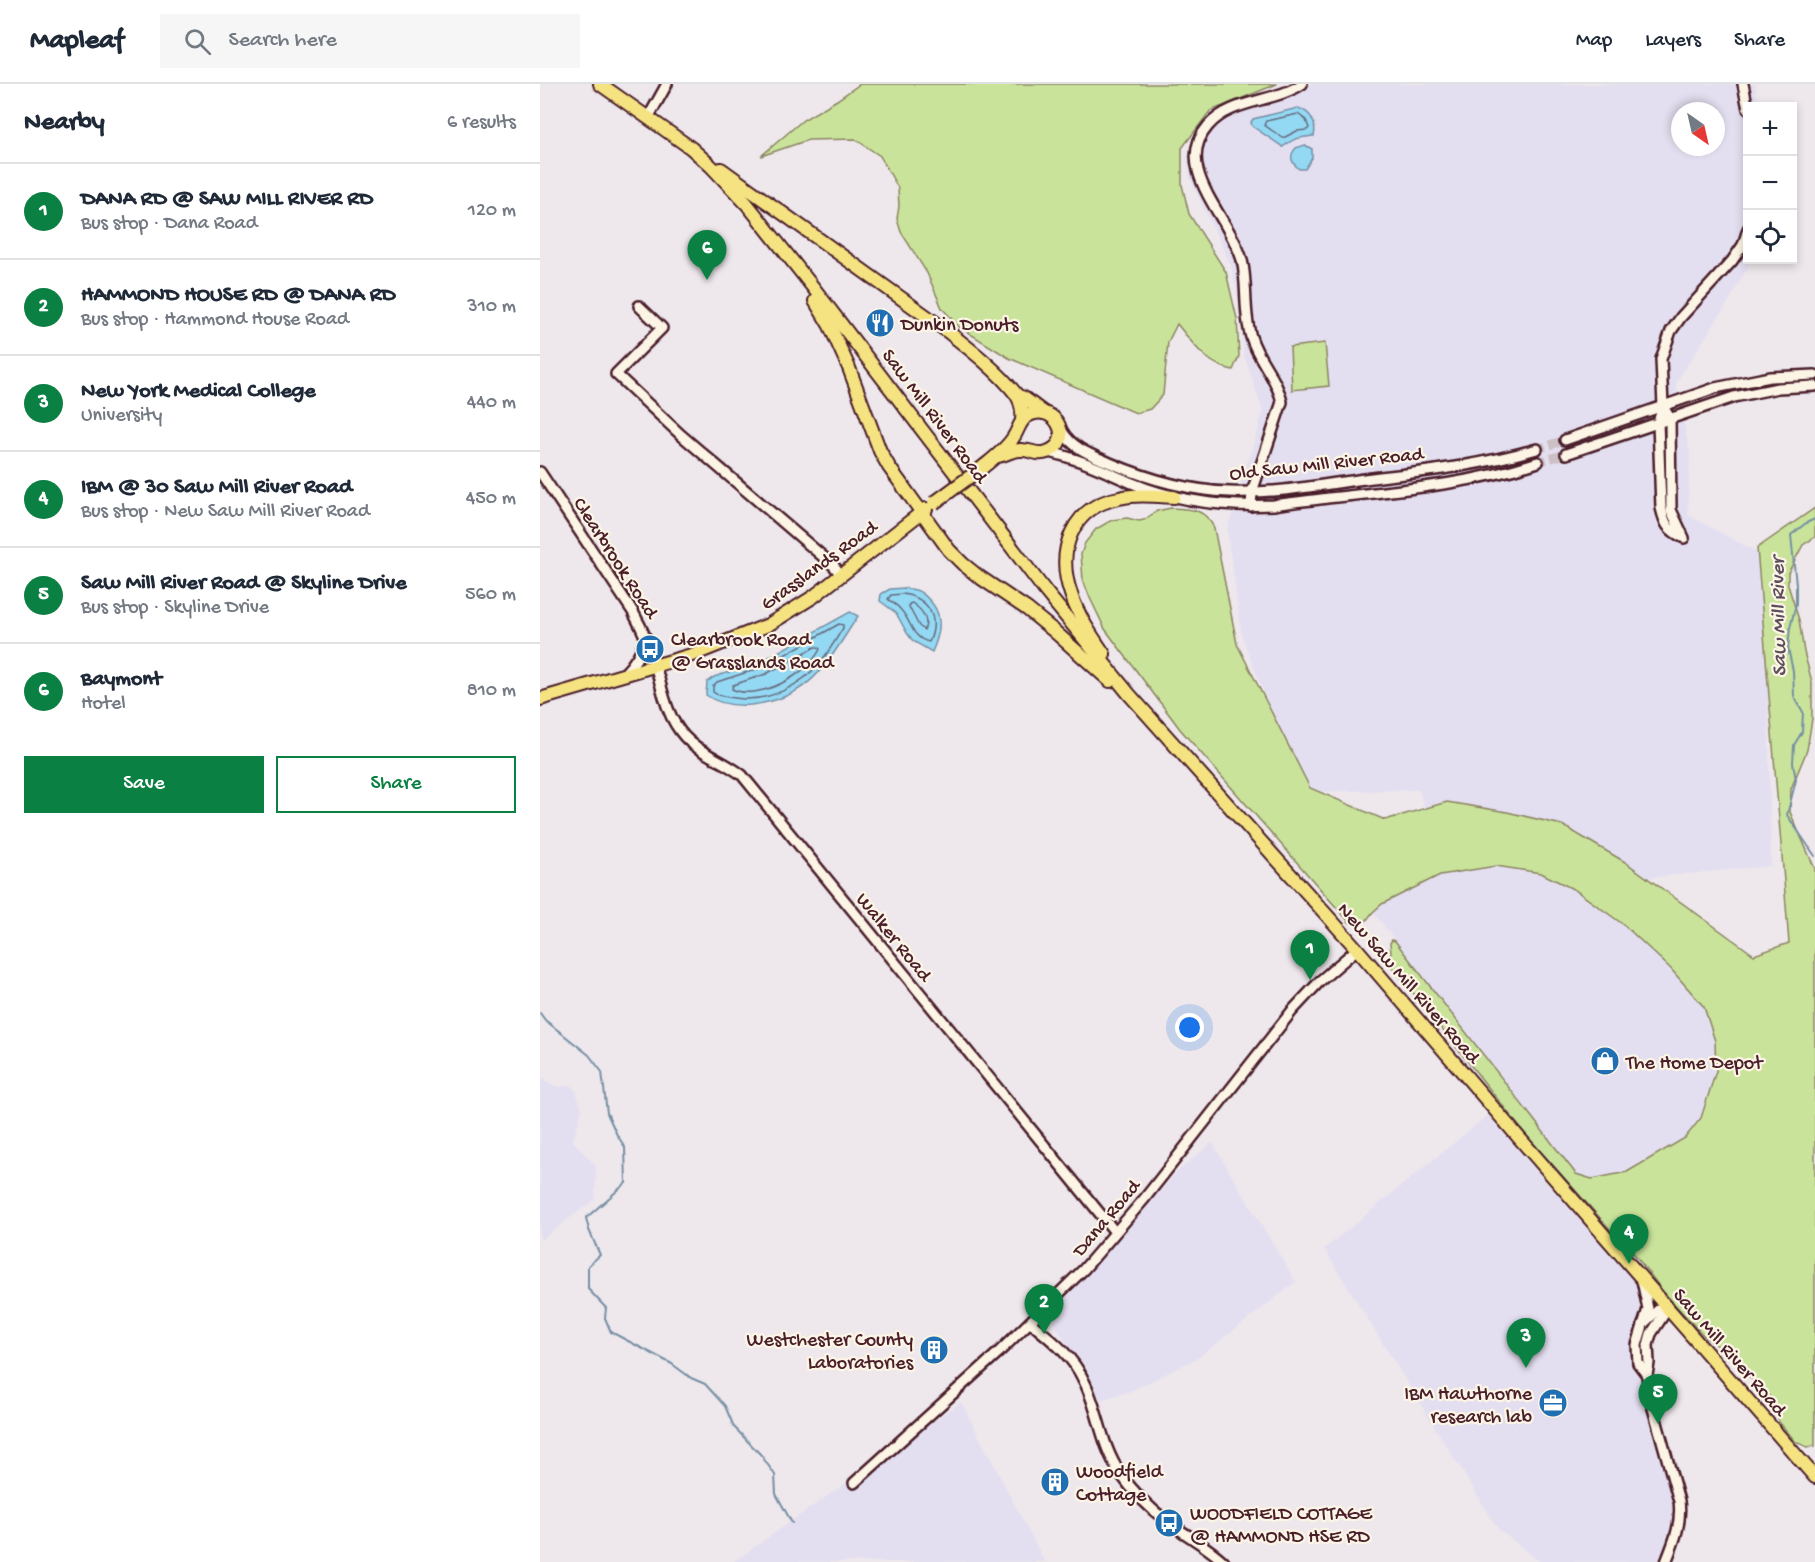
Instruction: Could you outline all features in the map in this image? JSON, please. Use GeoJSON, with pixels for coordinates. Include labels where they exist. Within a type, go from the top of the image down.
{"type":"FeatureCollection","features":[{"type":"Feature","properties":{"kind":"main road","name":"Saw Mill River Road"},"geometry":{"type":"LineString","coordinates":[[600,84],[681,140],[720,176],[759,219],[1046,592],[1146,714]]}},
{"type":"Feature","properties":{"kind":"main road","name":"Old Saw Mill River Road"},"geometry":{"type":"LineString","coordinates":[[681,140],[947,331],[991,368],[1018,396],[1054,417],[1062,431]]}},
{"type":"Feature","properties":{"kind":"main road"},"geometry":{"type":"LineString","coordinates":[[759,219],[776,211],[783,212]]}},
{"type":"Feature","properties":{"kind":"main road"},"geometry":{"type":"LineString","coordinates":[[780,245],[839,345],[880,452],[949,550],[963,564],[1054,631],[1146,714]]}},
{"type":"Feature","properties":{"kind":"main road"},"geometry":{"type":"LineString","coordinates":[[998,456],[1012,440],[1019,426],[1023,413],[1018,396]]}},
{"type":"Feature","properties":{"kind":"main road"},"geometry":{"type":"LineString","coordinates":[[1019,426],[1032,414],[1044,413]]}},
{"type":"Feature","properties":{"kind":"main road"},"geometry":{"type":"LineString","coordinates":[[1019,426],[1023,445],[1029,450]]}},
{"type":"Feature","properties":{"kind":"main road"},"geometry":{"type":"LineString","coordinates":[[1049,452],[1060,441],[1062,431]]}},
{"type":"Feature","properties":{"kind":"main road","name":"Old Saw Mill River Road"},"geometry":{"type":"LineString","coordinates":[[998,456],[1019,450],[1029,450],[1038,454],[1049,452]]}},
{"type":"Feature","properties":{"kind":"main road","name":"Grasslands Road"},"geometry":{"type":"LineString","coordinates":[[540,699],[656,666],[705,650],[768,625],[813,597],[998,456]]}},
{"type":"Feature","properties":{"kind":"main road"},"geometry":{"type":"LineString","coordinates":[[1146,714],[1087,628],[1077,609],[1070,592],[1065,555],[1068,539],[1075,524],[1086,512],[1101,504],[1117,498],[1137,495],[1174,497]]}},
{"type":"Feature","properties":{"kind":"main road","name":"New Saw Mill River Road"},"geometry":{"type":"LineString","coordinates":[[1146,714],[1357,949],[1641,1278]]}},
{"type":"Feature","properties":{"kind":"main road","name":"Saw Mill River Road"},"geometry":{"type":"LineString","coordinates":[[1641,1278],[1815,1477]]}},
{"type":"Feature","properties":{"kind":"street"},"geometry":{"type":"LineString","coordinates":[[648,118],[668,84]]}},
{"type":"Feature","properties":{"kind":"street"},"geometry":{"type":"LineString","coordinates":[[1251,507],[1252,492],[1282,402],[1280,392],[1251,338],[1242,260],[1200,179],[1196,155],[1199,141],[1206,128],[1218,116],[1233,108],[1276,96],[1302,84]]}},
{"type":"Feature","properties":{"kind":"street"},"geometry":{"type":"LineString","coordinates":[[1743,84],[1747,102]]}},
{"type":"Feature","properties":{"kind":"street"},"geometry":{"type":"LineString","coordinates":[[1663,407],[1670,418],[1671,510],[1684,538],[1671,531],[1664,521],[1661,508],[1658,422],[1663,407],[1661,359],[1671,331],[1732,261],[1743,244]]}},
{"type":"Feature","properties":{"kind":"street"},"geometry":{"type":"LineString","coordinates":[[639,306],[662,328],[616,374],[681,435],[834,566],[841,575]]}},
{"type":"Feature","properties":{"kind":"street"},"geometry":{"type":"LineString","coordinates":[[1565,440],[1715,388],[1770,377],[1815,375]]}},
{"type":"Feature","properties":{"kind":"street"},"geometry":{"type":"LineString","coordinates":[[1566,454],[1757,391],[1815,386]]}},
{"type":"Feature","properties":{"kind":"street","name":"Old Saw Mill River Road"},"geometry":{"type":"LineString","coordinates":[[1062,431],[1065,437],[1081,450],[1147,477],[1197,489],[1227,492],[1252,492],[1455,468],[1537,449]]}},
{"type":"Feature","properties":{"kind":"street","name":"Old Saw Mill River Road"},"geometry":{"type":"LineString","coordinates":[[1049,452],[1089,463],[1134,484],[1174,497],[1219,505],[1251,507],[1461,480],[1510,471],[1538,462]]}},
{"type":"Feature","properties":{"kind":"street","name":"Clearbrook Road"},"geometry":{"type":"LineString","coordinates":[[540,472],[633,612],[656,666]]}},
{"type":"Feature","properties":{"kind":"street"},"geometry":{"type":"LineString","coordinates":[[624,675],[642,652],[646,638]]}},
{"type":"Feature","properties":{"kind":"street","name":"Walker Road"},"geometry":{"type":"LineString","coordinates":[[656,666],[667,709],[685,738],[697,748],[729,765],[742,775],[1115,1232]]}},
{"type":"Feature","properties":{"kind":"street","name":"Dana Road"},"geometry":{"type":"LineString","coordinates":[[854,1483],[912,1432],[1084,1269],[1145,1198],[1292,1011],[1357,949]]}},
{"type":"Feature","properties":{"kind":"street"},"geometry":{"type":"LineString","coordinates":[[1641,1278],[1648,1309],[1637,1345],[1638,1363],[1647,1375]]}},
{"type":"Feature","properties":{"kind":"street"},"geometry":{"type":"LineString","coordinates":[[1643,1324],[1658,1310],[1668,1308]]}},
{"type":"Feature","properties":{"kind":"street"},"geometry":{"type":"LineString","coordinates":[[1666,1562],[1679,1526],[1679,1501],[1649,1394],[1647,1375],[1648,1345],[1651,1334],[1668,1308]]}},
{"type":"Feature","properties":{"kind":"street"},"geometry":{"type":"LineString","coordinates":[[1030,1322],[1058,1346],[1076,1366],[1090,1394],[1109,1454],[1127,1482],[1152,1509],[1224,1562]]}},
{"type":"Feature","properties":{"kind":"shaded area"},"geometry":{"type":"Polygon","coordinates":[[[1288,84],[1756,84],[1757,102],[1743,102],[1743,264],[1748,264],[1748,267],[1728,303],[1676,383],[1690,453],[1688,515],[1766,557],[1771,866],[1637,879],[1428,818],[1419,790],[1302,792],[1242,637],[1227,531],[1263,412],[1244,355],[1241,311],[1231,266],[1190,179],[1187,157],[1211,117],[1240,102],[1288,84]]]}},
{"type":"Feature","properties":{"kind":"shaded area"},"geometry":{"type":"Polygon","coordinates":[[[1496,866],[1541,873],[1575,890],[1624,925],[1670,968],[1704,1007],[1715,1041],[1716,1071],[1700,1118],[1685,1138],[1627,1172],[1592,1179],[1576,1174],[1373,912],[1382,904],[1440,875],[1496,866]]]}},
{"type":"Feature","properties":{"kind":"shaded area"},"geometry":{"type":"Polygon","coordinates":[[[540,1076],[559,1087],[570,1085],[576,1091],[582,1109],[573,1141],[596,1166],[595,1199],[540,1241],[540,1076]]]}},
{"type":"Feature","properties":{"kind":"shaded area"},"geometry":{"type":"Polygon","coordinates":[[[1488,1115],[1574,1214],[1641,1278],[1652,1429],[1675,1503],[1673,1529],[1660,1562],[1540,1562],[1498,1529],[1324,1249],[1488,1115]]]}},
{"type":"Feature","properties":{"kind":"shaded area"},"geometry":{"type":"Polygon","coordinates":[[[1212,1142],[1296,1282],[1198,1358],[1131,1391],[1101,1400],[1050,1316],[1175,1174],[1212,1142]]]}},
{"type":"Feature","properties":{"kind":"shaded area"},"geometry":{"type":"Polygon","coordinates":[[[961,1402],[1045,1562],[733,1562],[961,1402]]]}},
{"type":"Feature","properties":{"kind":"green space"},"geometry":{"type":"Polygon","coordinates":[[[860,84],[1277,84],[1210,111],[1182,148],[1182,185],[1189,214],[1226,272],[1237,319],[1239,356],[1233,370],[1208,358],[1177,324],[1168,342],[1163,395],[1150,409],[1136,413],[1009,358],[959,327],[942,308],[927,273],[901,232],[897,219],[898,188],[880,156],[855,139],[808,140],[761,156],[803,120],[860,84]]]}},
{"type":"Feature","properties":{"kind":"green space"},"geometry":{"type":"Polygon","coordinates":[[[1325,343],[1329,386],[1292,390],[1290,347],[1325,343]]]}},
{"type":"Feature","properties":{"kind":"green space"},"geometry":{"type":"Polygon","coordinates":[[[1171,508],[1191,509],[1202,513],[1214,528],[1237,644],[1310,788],[1385,820],[1447,802],[1507,812],[1562,825],[1625,862],[1754,955],[1789,943],[1757,548],[1815,508],[1815,537],[1803,545],[1788,573],[1788,585],[1799,620],[1812,682],[1812,719],[1807,750],[1791,789],[1790,812],[1815,869],[1815,1446],[1807,1447],[1796,1442],[1779,1422],[1773,1400],[1729,1354],[1704,1336],[1666,1295],[1635,1255],[1526,1135],[1389,964],[1390,943],[1392,940],[1395,941],[1576,1174],[1592,1179],[1627,1172],[1685,1138],[1701,1118],[1716,1071],[1715,1041],[1704,1007],[1670,968],[1624,925],[1575,890],[1541,873],[1496,866],[1440,875],[1382,904],[1366,921],[1358,925],[1350,923],[1180,729],[1105,629],[1090,598],[1083,580],[1081,554],[1085,543],[1096,529],[1112,520],[1127,518],[1144,520],[1157,511],[1171,508]]]}},
{"type":"Feature","properties":{"kind":"water"},"geometry":{"type":"Polygon","coordinates":[[[1298,108],[1312,119],[1315,127],[1314,136],[1294,140],[1283,147],[1252,126],[1253,119],[1298,108]]]}},
{"type":"Feature","properties":{"kind":"water"},"geometry":{"type":"Polygon","coordinates":[[[1305,145],[1312,149],[1312,158],[1305,169],[1299,169],[1293,162],[1292,154],[1296,148],[1305,145]]]}},
{"type":"Feature","properties":{"kind":"water"},"geometry":{"type":"Polygon","coordinates":[[[904,588],[922,593],[936,609],[939,627],[932,652],[913,641],[896,613],[880,601],[881,594],[890,589],[904,588]]]}},
{"type":"Feature","properties":{"kind":"water"},"geometry":{"type":"Polygon","coordinates":[[[850,612],[858,616],[827,663],[816,676],[789,695],[751,705],[733,705],[706,695],[707,682],[714,677],[760,662],[850,612]]]}},
{"type":"Feature","properties":{"kind":"waterway","name":"Saw Mill River"},"geometry":{"type":"LineString","coordinates":[[1815,519],[1791,535],[1796,604],[1788,648],[1793,671],[1794,696],[1803,712],[1802,732],[1794,745],[1793,763],[1796,780],[1787,815],[1815,856]]}},
{"type":"Feature","properties":{"kind":"waterway"},"geometry":{"type":"LineString","coordinates":[[540,1013],[545,1020],[589,1055],[602,1072],[607,1113],[625,1147],[626,1183],[586,1218],[600,1255],[588,1266],[588,1289],[606,1308],[605,1318],[611,1332],[705,1384],[725,1406],[734,1427],[761,1455],[775,1475],[776,1494],[792,1523]]}},
{"type":"Feature","properties":{"kind":"tunnel"},"geometry":{"type":"LineString","coordinates":[[1537,449],[1565,440]]}},
{"type":"Feature","properties":{"kind":"tunnel"},"geometry":{"type":"LineString","coordinates":[[1538,462],[1566,454]]}},
{"type":"Feature","properties":{"kind":"place","name":"Baymont"},"geometry":{"type":"Point","coordinates":[707,280]}},
{"type":"Feature","properties":{"kind":"place","name":"Dunkin Donuts"},"geometry":{"type":"Point","coordinates":[880,323]}},
{"type":"Feature","properties":{"kind":"place","name":"Clearbrook Road @ Grasslands Road"},"geometry":{"type":"Point","coordinates":[650,649]}},
{"type":"Feature","properties":{"kind":"place","name":"DANA RD @ SAW MILL RIVER RD"},"geometry":{"type":"Point","coordinates":[1310,980]}},
{"type":"Feature","properties":{"kind":"place","name":"The Home Depot"},"geometry":{"type":"Point","coordinates":[1605,1061]}},
{"type":"Feature","properties":{"kind":"place","name":"IBM @ 30 Saw Mill River Road"},"geometry":{"type":"Point","coordinates":[1629,1264]}},
{"type":"Feature","properties":{"kind":"place","name":"HAMMOND HOUSE RD @ DANA RD"},"geometry":{"type":"Point","coordinates":[1044,1334]}},
{"type":"Feature","properties":{"kind":"place","name":"Westchester County Laboratories"},"geometry":{"type":"Point","coordinates":[934,1350]}},
{"type":"Feature","properties":{"kind":"place","name":"New York Medical College"},"geometry":{"type":"Point","coordinates":[1526,1368]}},
{"type":"Feature","properties":{"kind":"place","name":"IBM Hawthorne research lab"},"geometry":{"type":"Point","coordinates":[1553,1403]}},
{"type":"Feature","properties":{"kind":"place","name":"Saw Mill River Road @ Skyline Drive"},"geometry":{"type":"Point","coordinates":[1658,1424]}},
{"type":"Feature","properties":{"kind":"place","name":"Woodfield Cottage"},"geometry":{"type":"Point","coordinates":[1055,1482]}},
{"type":"Feature","properties":{"kind":"place","name":"WOODFIELD COTTAGE @ HAMMOND HSE RD"},"geometry":{"type":"Point","coordinates":[1169,1523]}}]}
